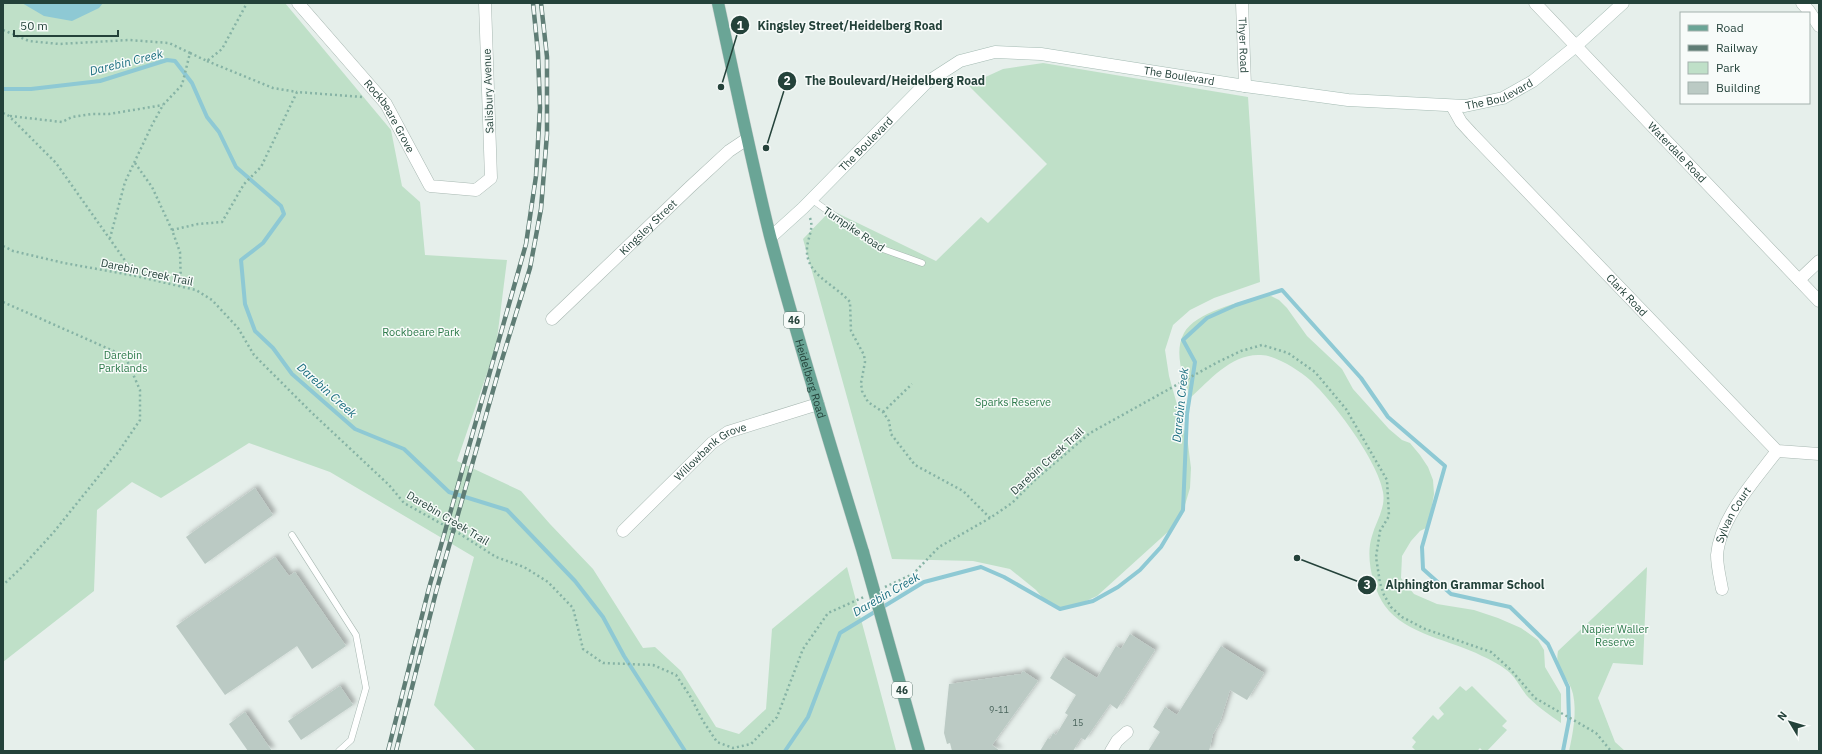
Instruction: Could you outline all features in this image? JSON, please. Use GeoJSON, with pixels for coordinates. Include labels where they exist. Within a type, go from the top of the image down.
{"type":"FeatureCollection","features":[{"type":"Feature","properties":{"kind":"main road","name":"Heidelberg Road"},"geometry":{"type":"LineString","coordinates":[[718,3],[747,139],[771,236],[818,404],[863,552],[919,751]]}},
{"type":"Feature","properties":{"kind":"street","name":"Rockbeare Grove"},"geometry":{"type":"LineString","coordinates":[[298,3],[386,104],[430,186],[476,190],[491,178]]}},
{"type":"Feature","properties":{"kind":"street","name":"Salisbury Avenue"},"geometry":{"type":"LineString","coordinates":[[485,3],[491,178]]}},
{"type":"Feature","properties":{"kind":"street","name":"Thyer Road"},"geometry":{"type":"LineString","coordinates":[[1242,3],[1245,86]]}},
{"type":"Feature","properties":{"kind":"street","name":"Waterdale Road"},"geometry":{"type":"LineString","coordinates":[[1535,3],[1819,301]]}},
{"type":"Feature","properties":{"kind":"street","name":"The Boulevard"},"geometry":{"type":"LineString","coordinates":[[771,236],[807,204],[926,83],[960,61],[967,59],[995,52],[1041,54],[1245,86],[1348,100],[1465,106],[1503,98],[1533,81],[1576,46],[1623,3]]}},
{"type":"Feature","properties":{"kind":"street"},"geometry":{"type":"LineString","coordinates":[[1802,3],[1810,11],[1819,25]]}},
{"type":"Feature","properties":{"kind":"street","name":"Clark Road"},"geometry":{"type":"LineString","coordinates":[[1452,106],[1461,122],[1472,134],[1777,451]]}},
{"type":"Feature","properties":{"kind":"street","name":"Kingsley Street"},"geometry":{"type":"LineString","coordinates":[[552,319],[690,187],[729,151],[747,139]]}},
{"type":"Feature","properties":{"kind":"street"},"geometry":{"type":"LineString","coordinates":[[1799,280],[1819,261]]}},
{"type":"Feature","properties":{"kind":"street","name":"Willowbank Grove"},"geometry":{"type":"LineString","coordinates":[[623,531],[712,443],[728,432],[818,404]]}},
{"type":"Feature","properties":{"kind":"street"},"geometry":{"type":"LineString","coordinates":[[1777,451],[1819,454]]}},
{"type":"Feature","properties":{"kind":"street","name":"Sylvan Court"},"geometry":{"type":"LineString","coordinates":[[1722,589],[1718,555],[1725,528],[1735,507],[1777,451]]}},
{"type":"Feature","properties":{"kind":"street"},"geometry":{"type":"LineString","coordinates":[[1111,751],[1117,741],[1127,732]]}},
{"type":"Feature","properties":{"kind":"lane","name":"Turnpike Road"},"geometry":{"type":"LineString","coordinates":[[807,204],[880,248],[922,264]]}},
{"type":"Feature","properties":{"kind":"lane"},"geometry":{"type":"LineString","coordinates":[[292,535],[356,635],[366,688],[351,740],[339,751]]}},
{"type":"Feature","properties":{"kind":"path"},"geometry":{"type":"LineString","coordinates":[[208,61],[222,49],[247,3]]}},
{"type":"Feature","properties":{"kind":"path"},"geometry":{"type":"LineString","coordinates":[[3,30],[29,41],[59,44],[137,41],[169,43],[273,88],[340,96],[380,97]]}},
{"type":"Feature","properties":{"kind":"path"},"geometry":{"type":"LineString","coordinates":[[110,238],[125,182],[163,105],[182,85],[190,53]]}},
{"type":"Feature","properties":{"kind":"path"},"geometry":{"type":"LineString","coordinates":[[172,230],[198,224],[222,222],[244,184],[261,168],[297,92]]}},
{"type":"Feature","properties":{"kind":"path"},"geometry":{"type":"LineString","coordinates":[[9,116],[62,122],[72,118],[92,114],[110,114],[163,105]]}},
{"type":"Feature","properties":{"kind":"path"},"geometry":{"type":"LineString","coordinates":[[3,113],[9,116],[56,163],[136,276]]}},
{"type":"Feature","properties":{"kind":"path"},"geometry":{"type":"LineString","coordinates":[[134,162],[152,186],[172,230],[180,252],[180,287]]}},
{"type":"Feature","properties":{"kind":"path"},"geometry":{"type":"LineString","coordinates":[[807,204],[813,224],[807,248],[808,260],[814,271],[850,302],[851,330],[864,355],[865,362],[861,383],[862,391],[868,402],[883,412],[889,421],[891,434],[915,465],[963,491],[990,518]]}},
{"type":"Feature","properties":{"kind":"path","name":"Darebin Creek Trail"},"geometry":{"type":"LineString","coordinates":[[3,246],[64,264],[136,276],[196,290],[212,300],[238,328],[254,355],[311,412],[389,485],[404,503],[460,534],[496,557],[524,567],[548,582],[573,608],[583,649],[603,663],[654,665],[676,675],[717,742],[733,748],[751,744],[777,717],[803,649],[815,631]]}},
{"type":"Feature","properties":{"kind":"path"},"geometry":{"type":"LineString","coordinates":[[3,302],[125,356],[140,390],[140,420],[119,452],[53,533],[21,568],[3,584]]}},
{"type":"Feature","properties":{"kind":"path","name":"Darebin Creek Trail"},"geometry":{"type":"LineString","coordinates":[[939,547],[990,518],[1012,503],[1036,479],[1090,433],[1216,363],[1241,351],[1262,345],[1288,353],[1315,372],[1346,409],[1387,480],[1389,516],[1380,531],[1376,557],[1380,582],[1384,595],[1391,607],[1402,617],[1425,629],[1490,652],[1511,670],[1535,698],[1596,733],[1611,751]]}},
{"type":"Feature","properties":{"kind":"path"},"geometry":{"type":"LineString","coordinates":[[883,412],[912,384]]}},
{"type":"Feature","properties":{"kind":"green space"},"geometry":{"type":"Polygon","coordinates":[[[3,3],[285,3],[391,130],[402,186],[420,202],[425,255],[507,260],[496,347],[457,461],[521,491],[593,569],[643,648],[655,647],[681,671],[716,727],[739,734],[766,709],[772,629],[847,567],[896,750],[476,751],[434,705],[474,557],[330,472],[249,443],[161,498],[132,482],[97,510],[94,591],[3,662],[3,3]]]}},
{"type":"Feature","properties":{"kind":"green space","name":"Sparks Reserve"},"geometry":{"type":"Polygon","coordinates":[[[1043,63],[1248,97],[1260,282],[1214,298],[1190,310],[1173,325],[1165,350],[1169,376],[1188,444],[1191,468],[1190,488],[1182,515],[1170,530],[1097,596],[1073,607],[1059,608],[1048,604],[1036,590],[1010,569],[973,561],[892,559],[803,239],[831,210],[936,261],[981,217],[988,223],[1047,164],[968,85],[1003,69],[1043,63]]]}},
{"type":"Feature","properties":{"kind":"green space"},"geometry":{"type":"Polygon","coordinates":[[[1263,295],[1271,296],[1279,300],[1287,308],[1307,336],[1342,369],[1353,389],[1389,429],[1402,440],[1410,443],[1428,467],[1433,480],[1434,494],[1428,527],[1420,531],[1411,541],[1402,556],[1401,578],[1414,594],[1437,604],[1474,610],[1498,618],[1521,628],[1538,640],[1544,650],[1545,667],[1561,694],[1561,723],[1529,698],[1512,675],[1503,668],[1470,650],[1430,636],[1405,624],[1394,616],[1385,606],[1374,582],[1371,572],[1369,553],[1372,536],[1384,498],[1379,479],[1364,448],[1342,416],[1310,380],[1294,368],[1273,358],[1261,355],[1250,356],[1240,358],[1222,369],[1190,398],[1179,357],[1179,349],[1184,333],[1198,319],[1208,314],[1263,295]]]}},
{"type":"Feature","properties":{"kind":"green space","name":"Napier Waller Reserve"},"geometry":{"type":"Polygon","coordinates":[[[1647,567],[1643,665],[1613,663],[1598,698],[1615,742],[1625,751],[1569,751],[1575,708],[1571,688],[1558,664],[1558,651],[1647,567]]]}},
{"type":"Feature","properties":{"kind":"green space"},"geometry":{"type":"Polygon","coordinates":[[[1460,686],[1466,691],[1472,686],[1507,721],[1502,726],[1507,730],[1487,751],[1483,751],[1480,748],[1477,751],[1416,751],[1412,747],[1416,742],[1412,738],[1433,715],[1438,720],[1444,714],[1439,708],[1460,686]]]}},
{"type":"Feature","properties":{"kind":"water"},"geometry":{"type":"Polygon","coordinates":[[[22,3],[103,3],[99,8],[72,21],[44,16],[22,3]]]}},
{"type":"Feature","properties":{"kind":"building"},"geometry":{"type":"Polygon","coordinates":[[[255,488],[273,515],[205,564],[186,537],[255,488]]]}},
{"type":"Feature","properties":{"kind":"building"},"geometry":{"type":"Polygon","coordinates":[[[275,557],[289,576],[295,572],[346,646],[312,669],[297,646],[225,695],[176,626],[275,557]]]}},
{"type":"Feature","properties":{"kind":"building"},"geometry":{"type":"Polygon","coordinates":[[[1130,634],[1155,650],[1117,709],[1110,704],[1085,740],[1081,738],[1073,751],[1040,751],[1053,733],[1056,735],[1068,715],[1065,713],[1076,695],[1050,678],[1063,657],[1097,678],[1116,646],[1121,649],[1130,634]]]}},
{"type":"Feature","properties":{"kind":"building"},"geometry":{"type":"Polygon","coordinates":[[[1221,646],[1264,673],[1247,700],[1230,690],[1220,722],[1213,734],[1209,751],[1148,751],[1160,732],[1153,727],[1165,707],[1177,715],[1221,646]]]}},
{"type":"Feature","properties":{"kind":"building"},"geometry":{"type":"Polygon","coordinates":[[[1023,671],[1038,681],[992,745],[1000,751],[952,751],[950,743],[947,744],[944,733],[949,684],[1021,674],[1023,671]]]}},
{"type":"Feature","properties":{"kind":"building"},"geometry":{"type":"Polygon","coordinates":[[[340,686],[353,705],[301,740],[288,721],[340,686]]]}},
{"type":"Feature","properties":{"kind":"building"},"geometry":{"type":"Polygon","coordinates":[[[245,712],[272,751],[248,751],[229,724],[245,712]]]}},
{"type":"Feature","properties":{"kind":"waterway","name":"Darebin Creek"},"geometry":{"type":"LineString","coordinates":[[3,89],[31,89],[100,81],[167,60],[175,61],[192,83],[207,117],[219,132],[236,167],[281,206],[284,214],[263,243],[241,260],[245,304],[255,331],[273,348],[292,374],[355,429],[404,449],[449,492],[507,510],[575,581],[603,617],[624,656],[685,751]]}},
{"type":"Feature","properties":{"kind":"waterway","name":"Darebin Creek"},"geometry":{"type":"LineString","coordinates":[[785,751],[808,717],[840,633],[924,582],[981,567],[1004,577],[1060,609],[1093,601],[1118,587],[1140,570],[1161,547],[1183,510],[1187,414],[1195,362],[1183,340],[1207,318],[1236,305],[1282,290],[1361,378],[1388,417],[1445,466],[1422,547],[1423,569],[1451,594],[1510,607],[1548,644],[1568,687],[1569,720],[1563,751]]}},
{"type":"Feature","properties":{"kind":"railway"},"geometry":{"type":"LineString","coordinates":[[388,751],[429,588],[526,244],[536,176],[540,108],[538,53],[533,3]]}},
{"type":"Feature","properties":{"kind":"railway"},"geometry":{"type":"LineString","coordinates":[[396,751],[436,592],[500,366],[530,268],[541,209],[547,134],[547,57],[541,3]]}},
{"type":"Feature","properties":{"kind":"place","name":"Kingsley Street/Heidelberg Road"},"geometry":{"type":"Point","coordinates":[721,87]}},
{"type":"Feature","properties":{"kind":"place","name":"The Boulevard/Heidelberg Road"},"geometry":{"type":"Point","coordinates":[766,148]}},
{"type":"Feature","properties":{"kind":"place","name":"Alphington Grammar School"},"geometry":{"type":"Point","coordinates":[1297,558]}},
{"type":"Feature","properties":{"kind":"park label","name":"Rockbeare Park"},"geometry":{"type":"Point","coordinates":[421,332]}},
{"type":"Feature","properties":{"kind":"park label","name":"Darebin Parklands"},"geometry":{"type":"Point","coordinates":[123,361]}}]}
